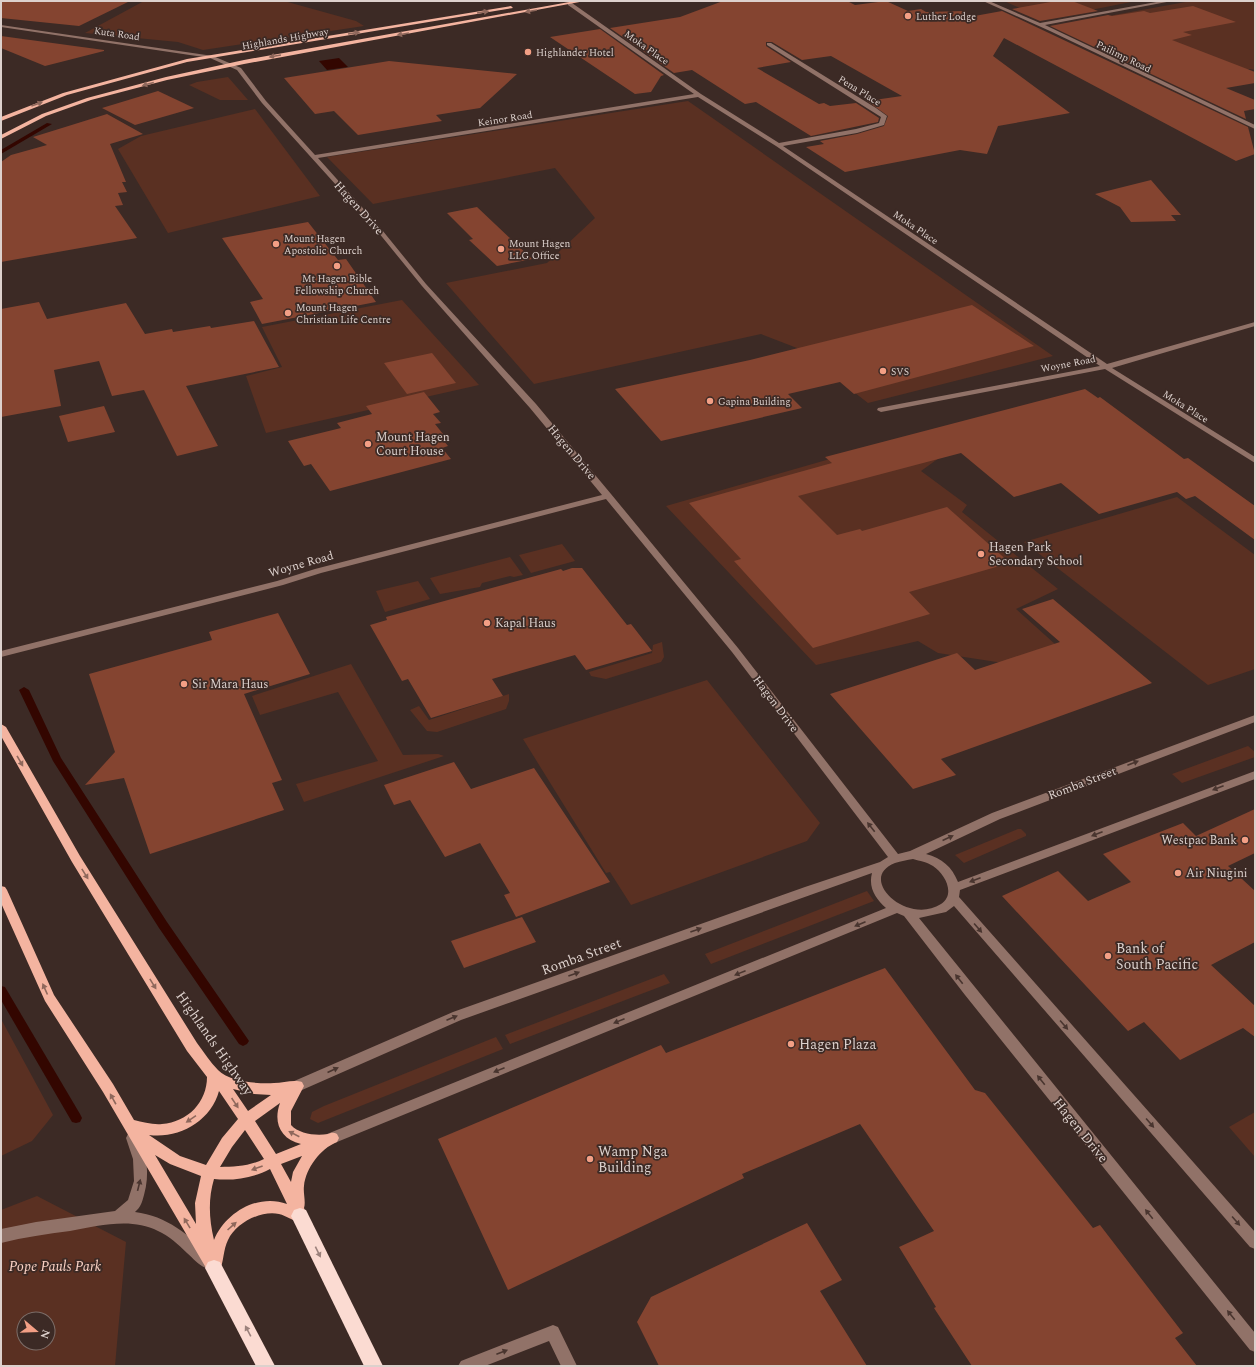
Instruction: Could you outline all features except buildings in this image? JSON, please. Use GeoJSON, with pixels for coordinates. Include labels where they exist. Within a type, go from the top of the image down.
{"type":"FeatureCollection","features":[{"type":"Feature","properties":{"kind":"highway","name":"Highlands Highway"},"geometry":{"type":"LineString","coordinates":[[300,1216],[374,1366]]}},
{"type":"Feature","properties":{"kind":"highway"},"geometry":{"type":"LineString","coordinates":[[214,1268],[266,1366]]}},
{"type":"Feature","properties":{"kind":"main road","name":"Highlands Highway"},"geometry":{"type":"LineString","coordinates":[[1,119],[65,94],[160,68],[211,57],[549,1]]}},
{"type":"Feature","properties":{"kind":"main road","name":"Highlands Highway"},"geometry":{"type":"LineString","coordinates":[[1,137],[44,115],[89,99],[229,65],[583,1]]}},
{"type":"Feature","properties":{"kind":"main road","name":"Highlands Highway"},"geometry":{"type":"LineString","coordinates":[[1,727],[80,865],[192,1047],[247,1121],[273,1161],[300,1216]]}},
{"type":"Feature","properties":{"kind":"main road"},"geometry":{"type":"LineString","coordinates":[[1,890],[49,997],[108,1088],[214,1268]]}},
{"type":"Feature","properties":{"kind":"main road"},"geometry":{"type":"LineString","coordinates":[[214,1075],[232,1085],[253,1089],[266,1090],[297,1086]]}},
{"type":"Feature","properties":{"kind":"main road"},"geometry":{"type":"LineString","coordinates":[[128,1124],[149,1130],[162,1130],[177,1127],[189,1122],[210,1100],[215,1086],[214,1075]]}},
{"type":"Feature","properties":{"kind":"main road"},"geometry":{"type":"LineString","coordinates":[[214,1268],[206,1242],[202,1203],[205,1182],[226,1145],[247,1121],[268,1104],[297,1086]]}},
{"type":"Feature","properties":{"kind":"main road"},"geometry":{"type":"LineString","coordinates":[[297,1086],[283,1109],[282,1122],[290,1134],[305,1139],[332,1138]]}},
{"type":"Feature","properties":{"kind":"main road"},"geometry":{"type":"LineString","coordinates":[[128,1124],[147,1142],[172,1160],[188,1166],[229,1173],[253,1170],[332,1138]]}},
{"type":"Feature","properties":{"kind":"main road"},"geometry":{"type":"LineString","coordinates":[[300,1216],[296,1191],[297,1177],[302,1165],[314,1150],[332,1138]]}},
{"type":"Feature","properties":{"kind":"main road"},"geometry":{"type":"LineString","coordinates":[[214,1268],[224,1233],[232,1224],[246,1215],[260,1207],[275,1206],[300,1216]]}},
{"type":"Feature","properties":{"kind":"street","name":"Pailimp Road"},"geometry":{"type":"LineString","coordinates":[[985,1],[1255,127]]}},
{"type":"Feature","properties":{"kind":"street"},"geometry":{"type":"LineString","coordinates":[[1038,25],[1170,1]]}},
{"type":"Feature","properties":{"kind":"street","name":"Moka Place"},"geometry":{"type":"LineString","coordinates":[[570,4],[699,95],[778,145],[1106,367],[1255,461]]}},
{"type":"Feature","properties":{"kind":"street","name":"Kuta Road"},"geometry":{"type":"LineString","coordinates":[[1,26],[211,57],[229,65]]}},
{"type":"Feature","properties":{"kind":"street","name":"Pena Place"},"geometry":{"type":"LineString","coordinates":[[769,44],[869,105],[884,116],[882,124],[778,145]]}},
{"type":"Feature","properties":{"kind":"street","name":"Hagen Drive"},"geometry":{"type":"LineString","coordinates":[[229,65],[239,69],[264,102],[376,226],[424,285],[533,406],[735,650],[894,858]]}},
{"type":"Feature","properties":{"kind":"street","name":"Keinor Road"},"geometry":{"type":"LineString","coordinates":[[314,158],[699,95]]}},
{"type":"Feature","properties":{"kind":"street","name":"Woyne Road"},"geometry":{"type":"LineString","coordinates":[[881,410],[1106,367],[1255,324]]}},
{"type":"Feature","properties":{"kind":"street","name":"Woyne Road"},"geometry":{"type":"LineString","coordinates":[[1,654],[280,583],[318,571],[608,496]]}},
{"type":"Feature","properties":{"kind":"street","name":"Romba Street"},"geometry":{"type":"LineString","coordinates":[[913,855],[1034,801],[1253,722]]}},
{"type":"Feature","properties":{"kind":"street"},"geometry":{"type":"LineString","coordinates":[[1255,775],[954,893],[945,907],[934,912],[922,914],[902,911],[886,902],[879,893],[875,884],[876,874],[880,866],[894,858],[913,855],[938,863],[947,871],[953,880],[954,893],[1255,1242]]}},
{"type":"Feature","properties":{"kind":"street","name":"Romba Street"},"geometry":{"type":"LineString","coordinates":[[297,1086],[457,1016],[808,890],[880,866]]}},
{"type":"Feature","properties":{"kind":"street"},"geometry":{"type":"LineString","coordinates":[[332,1138],[902,911]]}},
{"type":"Feature","properties":{"kind":"street","name":"Hagen Drive"},"geometry":{"type":"LineString","coordinates":[[902,911],[979,1003],[1255,1345]]}},
{"type":"Feature","properties":{"kind":"street"},"geometry":{"type":"LineString","coordinates":[[119,1217],[134,1204],[141,1181],[140,1159],[128,1124]]}},
{"type":"Feature","properties":{"kind":"street"},"geometry":{"type":"LineString","coordinates":[[1,1236],[21,1231],[119,1217],[147,1220],[167,1229],[188,1243],[214,1268]]}},
{"type":"Feature","properties":{"kind":"street"},"geometry":{"type":"LineString","coordinates":[[466,1366],[553,1332],[569,1366]]}},
{"type":"Feature","properties":{"kind":"green space"},"geometry":{"type":"Polygon","coordinates":[[[144,1],[284,1],[356,21],[364,26],[203,50],[178,42],[85,33],[144,1]]]}},
{"type":"Feature","properties":{"kind":"green space"},"geometry":{"type":"Polygon","coordinates":[[[1004,1],[1136,1],[1045,19],[1004,1]]]}},
{"type":"Feature","properties":{"kind":"green space"},"geometry":{"type":"Polygon","coordinates":[[[1191,1],[1255,1],[1255,70],[1250,69],[1182,86],[1065,24],[1191,1]]]}},
{"type":"Feature","properties":{"kind":"green space"},"geometry":{"type":"Polygon","coordinates":[[[228,77],[248,100],[220,100],[189,85],[197,82],[228,77]]]}},
{"type":"Feature","properties":{"kind":"green space"},"geometry":{"type":"Polygon","coordinates":[[[688,101],[1053,356],[868,403],[797,348],[761,334],[534,384],[446,283],[547,263],[595,218],[555,168],[373,204],[327,157],[688,101]]]}},
{"type":"Feature","properties":{"kind":"green space"},"geometry":{"type":"Polygon","coordinates":[[[255,109],[320,196],[168,233],[118,149],[141,136],[255,109]]]}},
{"type":"Feature","properties":{"kind":"green space"},"geometry":{"type":"Polygon","coordinates":[[[402,300],[479,385],[266,433],[246,376],[282,367],[262,327],[402,300]]]}},
{"type":"Feature","properties":{"kind":"green space"},"geometry":{"type":"Polygon","coordinates":[[[910,436],[939,458],[921,471],[967,505],[962,512],[1058,589],[1016,609],[1075,662],[1055,671],[938,653],[918,641],[816,665],[666,506],[910,436]]]}},
{"type":"Feature","properties":{"kind":"green space"},"geometry":{"type":"Polygon","coordinates":[[[1177,497],[1255,555],[1255,669],[1208,685],[1024,542],[1177,497]]]}},
{"type":"Feature","properties":{"kind":"green space"},"geometry":{"type":"Polygon","coordinates":[[[562,544],[575,561],[531,573],[519,555],[562,544]]]}},
{"type":"Feature","properties":{"kind":"green space"},"geometry":{"type":"Polygon","coordinates":[[[510,557],[523,575],[514,577],[510,576],[482,583],[480,587],[440,594],[430,578],[510,557]]]}},
{"type":"Feature","properties":{"kind":"green space"},"geometry":{"type":"Polygon","coordinates":[[[418,581],[430,599],[385,612],[376,591],[418,581]]]}},
{"type":"Feature","properties":{"kind":"green space"},"geometry":{"type":"Polygon","coordinates":[[[662,642],[664,657],[661,662],[606,679],[591,676],[589,672],[652,653],[653,645],[662,642]]]}},
{"type":"Feature","properties":{"kind":"green space"},"geometry":{"type":"Polygon","coordinates":[[[351,664],[403,755],[438,754],[444,756],[304,802],[296,784],[378,761],[338,692],[260,715],[252,696],[351,664]]]}},
{"type":"Feature","properties":{"kind":"green space"},"geometry":{"type":"Polygon","coordinates":[[[707,680],[820,823],[807,841],[631,905],[610,872],[606,873],[523,739],[707,680]]]}},
{"type":"Feature","properties":{"kind":"green space"},"geometry":{"type":"Polygon","coordinates":[[[509,694],[509,701],[506,709],[437,732],[427,731],[410,710],[419,706],[429,720],[509,694]]]}},
{"type":"Feature","properties":{"kind":"green space"},"geometry":{"type":"Polygon","coordinates":[[[1248,746],[1255,752],[1255,757],[1182,783],[1172,774],[1248,746]]]}},
{"type":"Feature","properties":{"kind":"green space"},"geometry":{"type":"Polygon","coordinates":[[[1021,829],[1026,836],[964,863],[955,855],[1021,829]]]}},
{"type":"Feature","properties":{"kind":"green space"},"geometry":{"type":"Polygon","coordinates":[[[867,891],[874,901],[711,964],[705,954],[867,891]]]}},
{"type":"Feature","properties":{"kind":"green space"},"geometry":{"type":"Polygon","coordinates":[[[664,974],[670,983],[510,1044],[505,1035],[664,974]]]}},
{"type":"Feature","properties":{"kind":"green space"},"geometry":{"type":"Polygon","coordinates":[[[1,1019],[53,1115],[32,1141],[1,1156],[1,1019]]]}},
{"type":"Feature","properties":{"kind":"green space"},"geometry":{"type":"Polygon","coordinates":[[[496,1037],[503,1049],[318,1123],[310,1119],[312,1112],[324,1106],[496,1037]]]}},
{"type":"Feature","properties":{"kind":"green space"},"geometry":{"type":"Polygon","coordinates":[[[1255,1112],[1255,1157],[1229,1127],[1255,1112]]]}},
{"type":"Feature","properties":{"kind":"green space","name":"Pope Pauls Park"},"geometry":{"type":"Polygon","coordinates":[[[37,1196],[126,1242],[115,1366],[1,1366],[1,1210],[37,1196]]]}},
{"type":"Feature","properties":{"kind":"shaded area"},"geometry":{"type":"Polygon","coordinates":[[[339,58],[348,67],[327,70],[319,61],[339,58]]]}},
{"type":"Feature","properties":{"kind":"waterway"},"geometry":{"type":"LineString","coordinates":[[1,152],[49,124]]}},
{"type":"Feature","properties":{"kind":"waterway"},"geometry":{"type":"LineString","coordinates":[[24,690],[56,759],[163,925],[243,1041]]}},
{"type":"Feature","properties":{"kind":"waterway"},"geometry":{"type":"LineString","coordinates":[[1,990],[76,1118]]}},
{"type":"Feature","properties":{"kind":"place","name":"Luther Lodge"},"geometry":{"type":"Point","coordinates":[908,16]}},
{"type":"Feature","properties":{"kind":"place","name":"Highlander Hotel"},"geometry":{"type":"Point","coordinates":[528,52]}},
{"type":"Feature","properties":{"kind":"place","name":"Mount Hagen Apostolic Church"},"geometry":{"type":"Point","coordinates":[276,244]}},
{"type":"Feature","properties":{"kind":"place","name":"Mount Hagen LLG Office"},"geometry":{"type":"Point","coordinates":[501,249]}},
{"type":"Feature","properties":{"kind":"place","name":"Mt Hagen Bible Fellowship Church"},"geometry":{"type":"Point","coordinates":[337,266]}},
{"type":"Feature","properties":{"kind":"place","name":"Mount Hagen Christian Life Centre"},"geometry":{"type":"Point","coordinates":[288,313]}},
{"type":"Feature","properties":{"kind":"place","name":"SVS"},"geometry":{"type":"Point","coordinates":[883,371]}},
{"type":"Feature","properties":{"kind":"place","name":"Gapina Building"},"geometry":{"type":"Point","coordinates":[710,401]}},
{"type":"Feature","properties":{"kind":"place","name":"Mount Hagen Court House"},"geometry":{"type":"Point","coordinates":[368,444]}},
{"type":"Feature","properties":{"kind":"place","name":"Hagen Park Secondary School"},"geometry":{"type":"Point","coordinates":[981,554]}},
{"type":"Feature","properties":{"kind":"place","name":"Kapal Haus"},"geometry":{"type":"Point","coordinates":[487,623]}},
{"type":"Feature","properties":{"kind":"place","name":"Sir Mara Haus"},"geometry":{"type":"Point","coordinates":[184,684]}},
{"type":"Feature","properties":{"kind":"place","name":"Westpac Bank"},"geometry":{"type":"Point","coordinates":[1245,840]}},
{"type":"Feature","properties":{"kind":"place","name":"Air Niugini"},"geometry":{"type":"Point","coordinates":[1178,873]}},
{"type":"Feature","properties":{"kind":"place","name":"Bank of South Pacific"},"geometry":{"type":"Point","coordinates":[1108,956]}},
{"type":"Feature","properties":{"kind":"place","name":"Hagen Plaza"},"geometry":{"type":"Point","coordinates":[791,1044]}},
{"type":"Feature","properties":{"kind":"place","name":"Wamp Nga Building"},"geometry":{"type":"Point","coordinates":[590,1159]}}]}
